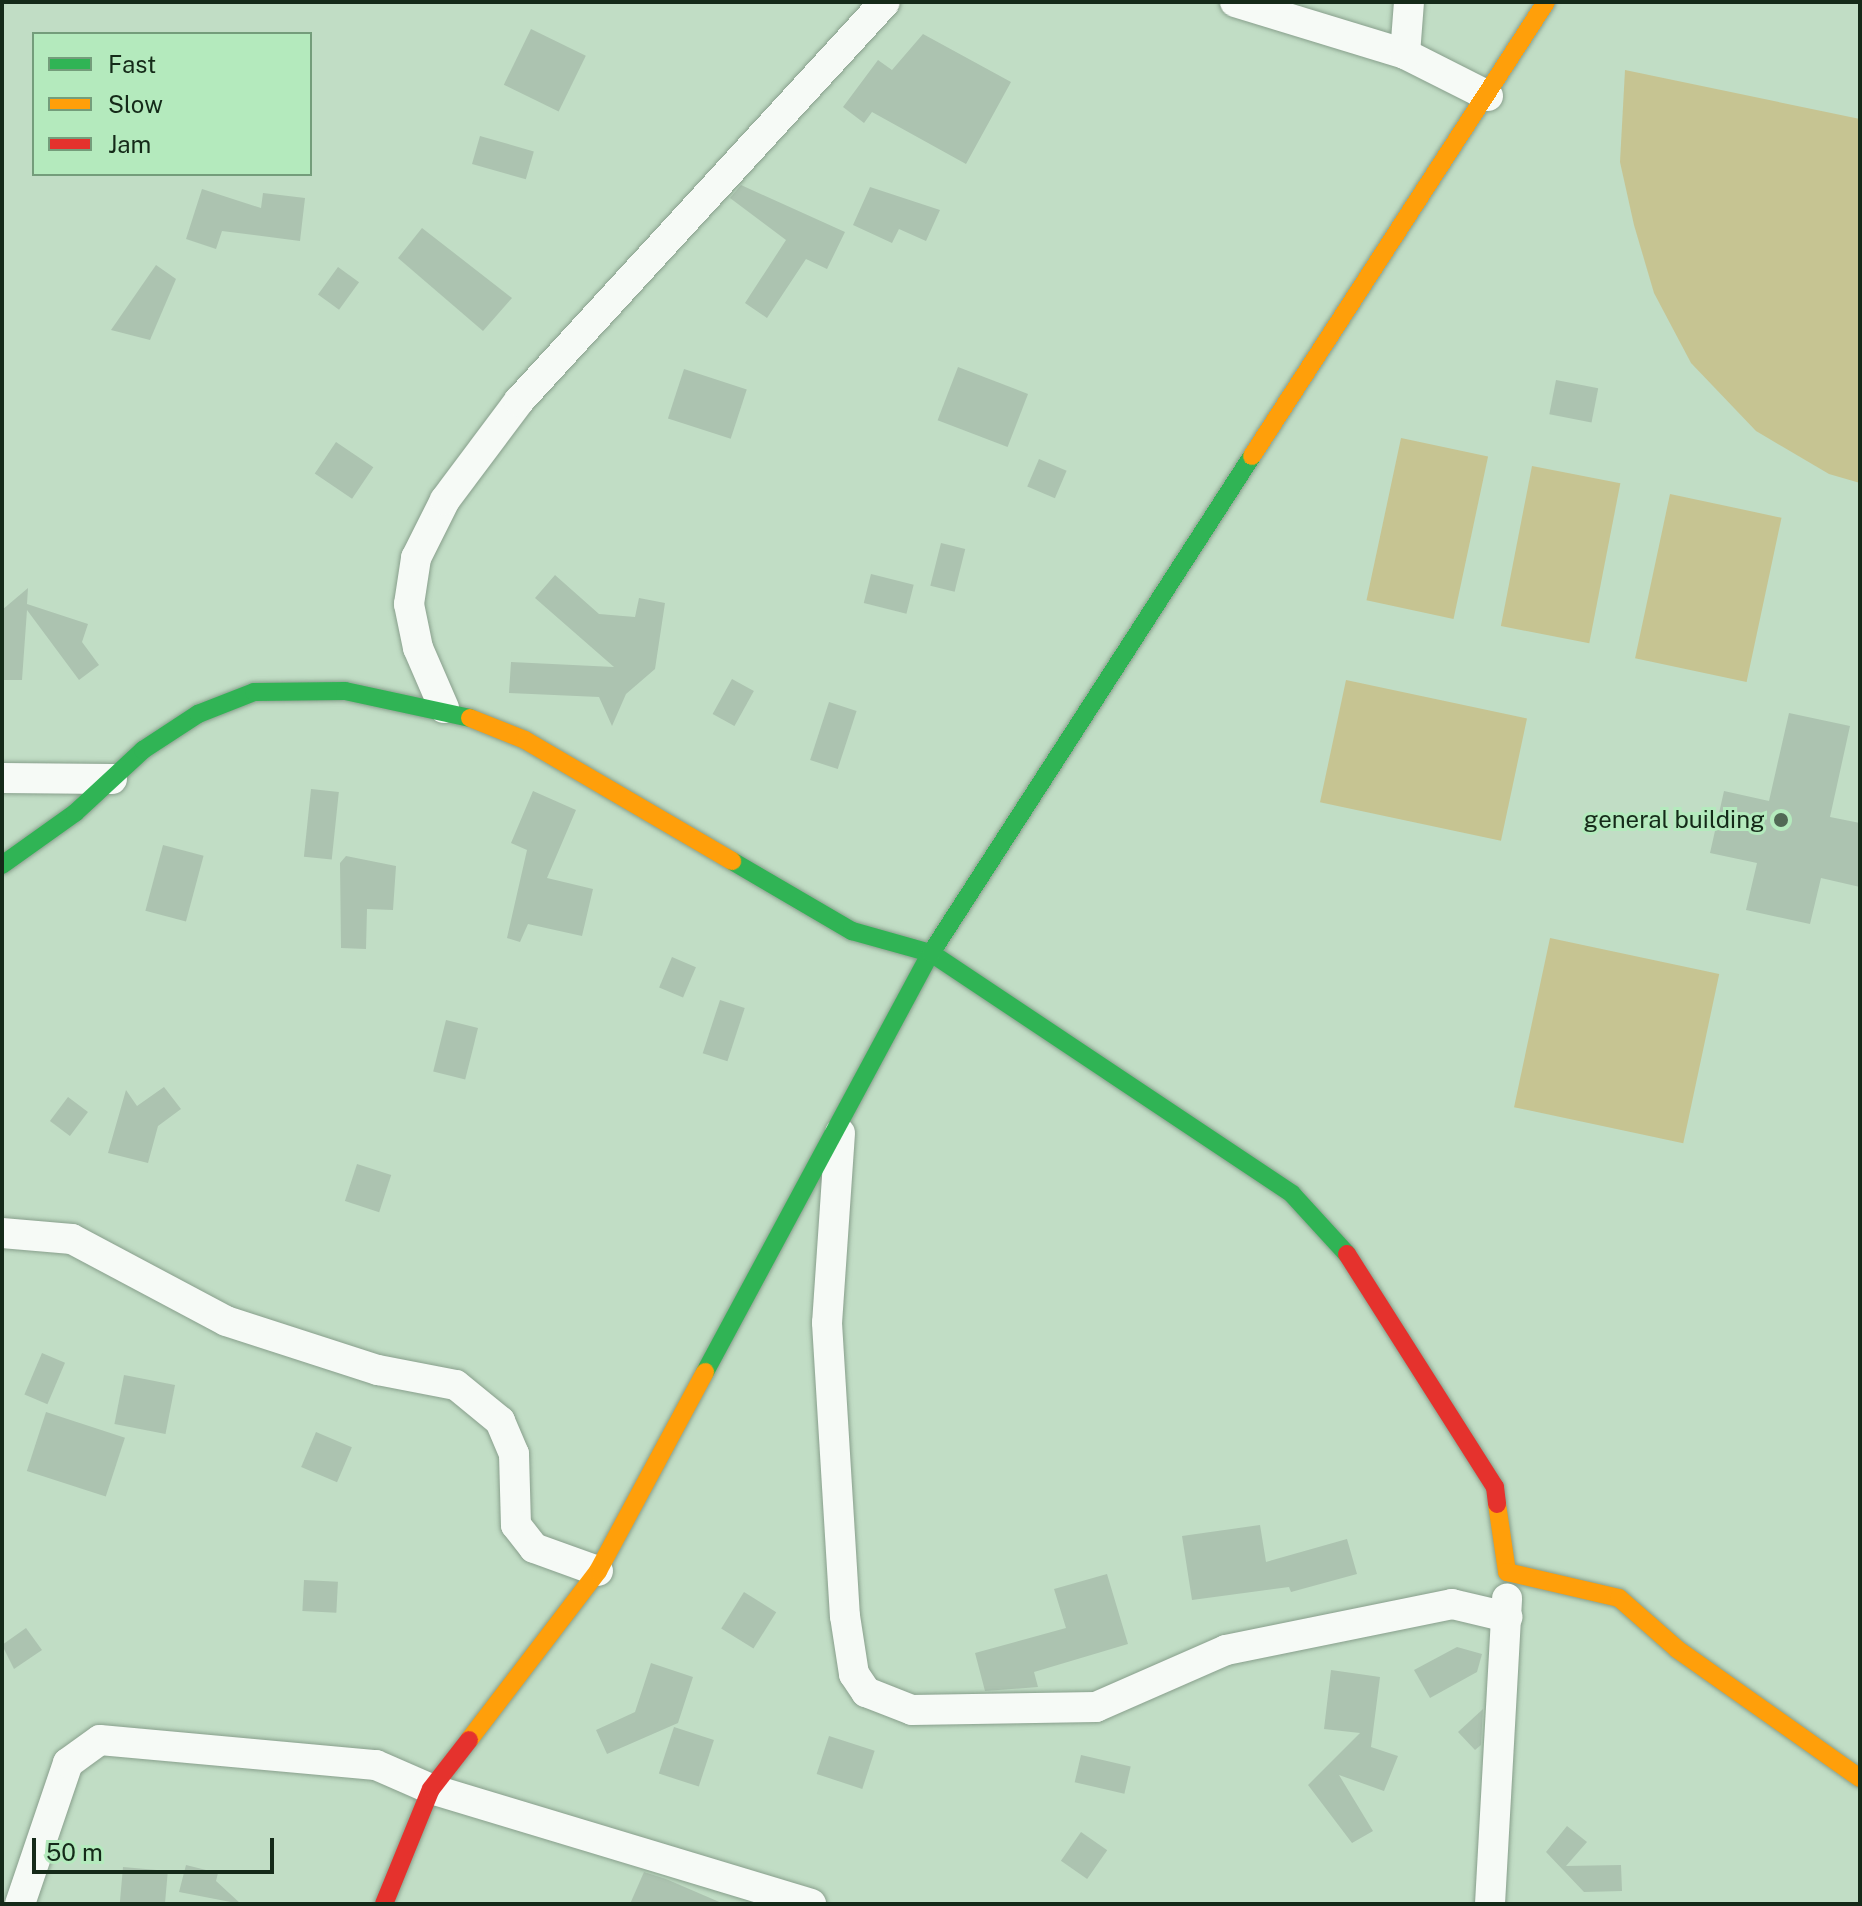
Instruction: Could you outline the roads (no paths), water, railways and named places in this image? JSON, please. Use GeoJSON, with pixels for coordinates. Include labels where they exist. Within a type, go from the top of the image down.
{"type":"FeatureCollection","features":[{"type":"Feature","properties":{"kind":"street"},"geometry":{"type":"LineString","coordinates":[[444,708],[409,604],[416,558],[445,500],[519,401],[885,2]]}},
{"type":"Feature","properties":{"kind":"street"},"geometry":{"type":"LineString","coordinates":[[1235,2],[1405,54],[1488,96]]}},
{"type":"Feature","properties":{"kind":"street"},"geometry":{"type":"LineString","coordinates":[[1405,54],[1409,2]]}},
{"type":"Feature","properties":{"kind":"street"},"geometry":{"type":"LineString","coordinates":[[384,1904],[431,1789],[598,1571],[841,1109],[931,953],[1546,2]]}},
{"type":"Feature","properties":{"kind":"street"},"geometry":{"type":"LineString","coordinates":[[2,865],[198,714],[254,692],[345,691],[444,708],[525,740],[852,931],[931,953],[1292,1194],[1327,1225],[1495,1487],[1507,1572],[1507,1617],[1490,1904]]}},
{"type":"Feature","properties":{"kind":"street"},"geometry":{"type":"LineString","coordinates":[[2,778],[112,779]]}},
{"type":"Feature","properties":{"kind":"street"},"geometry":{"type":"LineString","coordinates":[[841,1109],[827,1323],[845,1616],[854,1674],[866,1692],[912,1710],[1096,1707],[1226,1650],[1452,1604],[1507,1617]]}},
{"type":"Feature","properties":{"kind":"street"},"geometry":{"type":"LineString","coordinates":[[2,1233],[72,1239],[238,1325],[378,1370],[456,1385],[500,1421],[514,1454],[516,1525],[527,1540],[598,1571]]}},
{"type":"Feature","properties":{"kind":"street"},"geometry":{"type":"LineString","coordinates":[[1507,1572],[1619,1598],[1677,1649],[1860,1778]]}},
{"type":"Feature","properties":{"kind":"street"},"geometry":{"type":"LineString","coordinates":[[20,1904],[68,1763],[100,1740],[376,1765],[431,1789],[811,1904]]}},
{"type":"Feature","properties":{"kind":"place","name":"general building"},"geometry":{"type":"Point","coordinates":[1781,820]}}]}
